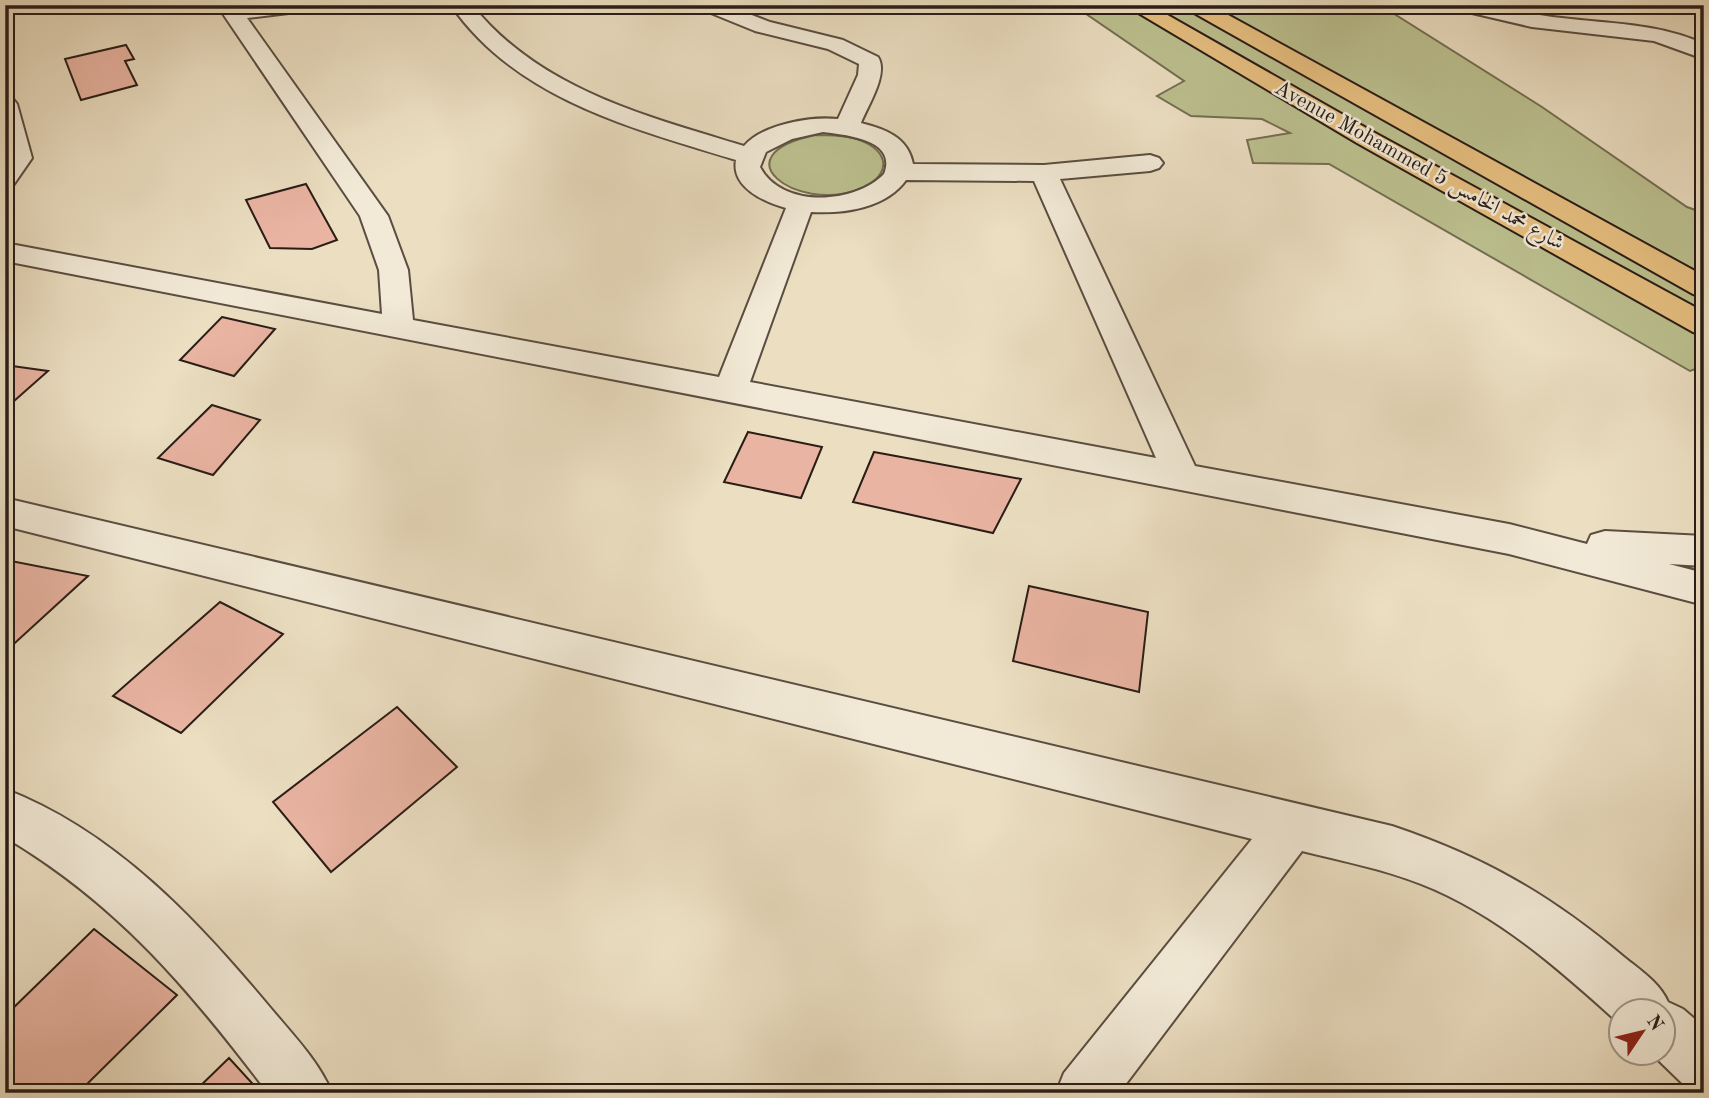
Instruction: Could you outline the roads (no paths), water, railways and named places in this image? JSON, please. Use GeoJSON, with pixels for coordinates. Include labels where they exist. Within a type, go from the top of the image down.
{"type":"FeatureCollection","features":[{"type":"Feature","properties":{"kind":"main road","name":"Avenue Mohammed 5 شارع محمد الخامس"},"geometry":{"type":"LineString","coordinates":[[1135,5],[1366,138],[1704,325]]}},
{"type":"Feature","properties":{"kind":"main road","name":"Avenue Mohammed 5 شارع محمد الخامس"},"geometry":{"type":"LineString","coordinates":[[1195,5],[1704,288]]}},
{"type":"Feature","properties":{"kind":"street"},"geometry":{"type":"LineString","coordinates":[[230,10],[305,5]]}},
{"type":"Feature","properties":{"kind":"street"},"geometry":{"type":"LineString","coordinates":[[461,5],[472,23],[493,41],[524,66],[562,90],[670,131],[750,156]]}},
{"type":"Feature","properties":{"kind":"street"},"geometry":{"type":"LineString","coordinates":[[708,5],[768,28],[844,47],[870,62],[869,75],[846,127]]}},
{"type":"Feature","properties":{"kind":"street"},"geometry":{"type":"LineString","coordinates":[[1466,5],[1517,18],[1651,32],[1698,47]]}},
{"type":"Feature","properties":{"kind":"street"},"geometry":{"type":"LineString","coordinates":[[230,10],[374,216],[395,266],[399,295],[397,327]]}},
{"type":"Feature","properties":{"kind":"street"},"geometry":{"type":"LineString","coordinates":[[5,104],[19,158],[5,178]]}},
{"type":"Feature","properties":{"kind":"street"},"geometry":{"type":"LineString","coordinates":[[846,127],[866,132],[894,149],[900,160],[899,172],[890,184],[874,195],[852,202],[827,205],[801,203],[763,190],[752,179],[748,167],[750,156],[760,144],[777,134],[799,128],[846,127]]}},
{"type":"Feature","properties":{"kind":"street"},"geometry":{"type":"LineString","coordinates":[[899,172],[1044,173],[1150,163]]}},
{"type":"Feature","properties":{"kind":"street"},"geometry":{"type":"LineString","coordinates":[[1044,173],[1182,477]]}},
{"type":"Feature","properties":{"kind":"street"},"geometry":{"type":"LineString","coordinates":[[730,391],[801,203]]}},
{"type":"Feature","properties":{"kind":"street"},"geometry":{"type":"LineString","coordinates":[[5,252],[1509,539],[1704,589]]}},
{"type":"Feature","properties":{"kind":"street"},"geometry":{"type":"LineString","coordinates":[[5,512],[1403,853],[1434,863],[1476,882],[1517,906],[1560,936],[1628,996]]}},
{"type":"Feature","properties":{"kind":"street"},"geometry":{"type":"LineString","coordinates":[[1509,539],[1704,551]]}},
{"type":"Feature","properties":{"kind":"street"},"geometry":{"type":"LineString","coordinates":[[5,811],[55,839],[113,881],[169,932],[224,992],[304,1093]]}},
{"type":"Feature","properties":{"kind":"street"},"geometry":{"type":"LineString","coordinates":[[1084,1093],[1293,826]]}},
{"type":"Feature","properties":{"kind":"street"},"geometry":{"type":"LineString","coordinates":[[1678,1041],[1704,1065]]}}]}
